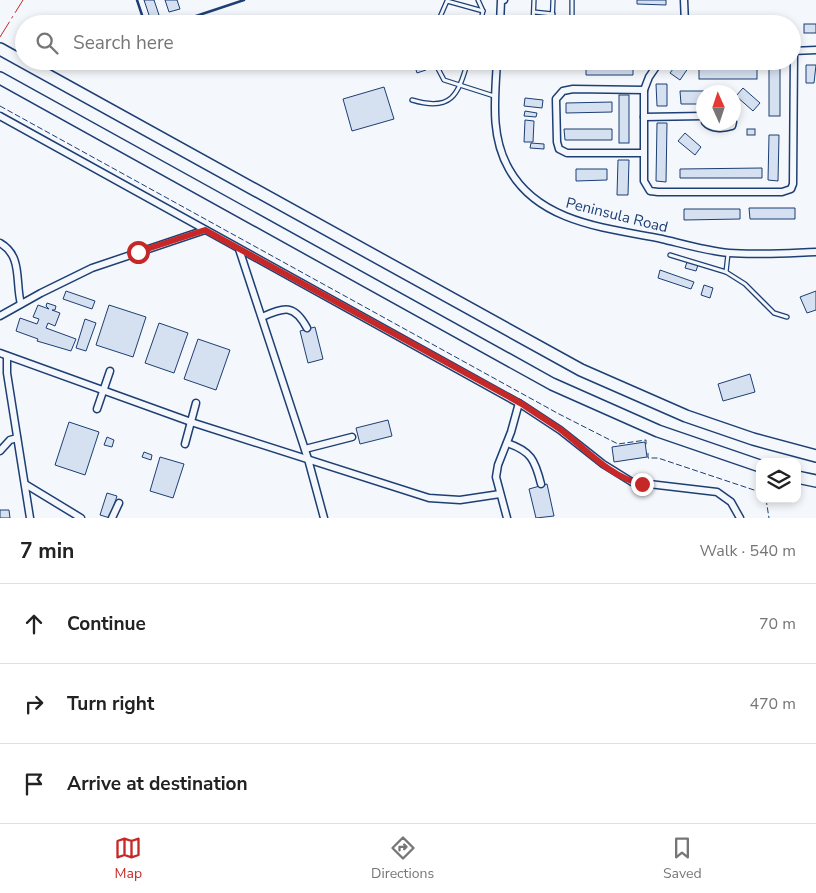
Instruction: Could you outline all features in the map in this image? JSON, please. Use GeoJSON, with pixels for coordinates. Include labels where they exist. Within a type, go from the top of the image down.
{"type":"FeatureCollection","features":[{"type":"Feature","properties":{"kind":"highway"},"geometry":{"type":"LineString","coordinates":[[0,42],[15,51]]}},
{"type":"Feature","properties":{"kind":"highway"},"geometry":{"type":"LineString","coordinates":[[0,49],[15,57]]}},
{"type":"Feature","properties":{"kind":"highway"},"geometry":{"type":"LineString","coordinates":[[38,70],[581,370],[639,397],[704,422],[816,456]]}},
{"type":"Feature","properties":{"kind":"highway"},"geometry":{"type":"LineString","coordinates":[[46,70],[124,117]]}},
{"type":"Feature","properties":{"kind":"highway"},"geometry":{"type":"LineString","coordinates":[[0,78],[558,387],[664,434],[756,465]]}},
{"type":"Feature","properties":{"kind":"highway"},"geometry":{"type":"LineString","coordinates":[[0,84],[72,118]]}},
{"type":"Feature","properties":{"kind":"highway"},"geometry":{"type":"LineString","coordinates":[[801,477],[816,481]]}},
{"type":"Feature","properties":{"kind":"street"},"geometry":{"type":"LineString","coordinates":[[501,15],[502,0]]}},
{"type":"Feature","properties":{"kind":"street"},"geometry":{"type":"LineString","coordinates":[[684,0],[685,15]]}},
{"type":"Feature","properties":{"kind":"street"},"geometry":{"type":"LineString","coordinates":[[801,50],[816,50]]}},
{"type":"Feature","properties":{"kind":"street","name":"Peninsula Road"},"geometry":{"type":"LineString","coordinates":[[496,70],[496,131],[502,154],[520,186],[541,204],[562,216],[582,222],[728,253],[816,252]]}},
{"type":"Feature","properties":{"kind":"street"},"geometry":{"type":"LineString","coordinates":[[654,70],[644,90],[644,181],[650,191],[782,192],[791,189],[793,184],[793,70]]}},
{"type":"Feature","properties":{"kind":"street"},"geometry":{"type":"LineString","coordinates":[[643,153],[567,153],[562,151],[557,142],[556,99],[563,91],[572,89],[644,90]]}},
{"type":"Feature","properties":{"kind":"street"},"geometry":{"type":"LineString","coordinates":[[0,116],[519,403],[560,430],[603,464],[632,482],[717,492],[731,502],[740,518]]}},
{"type":"Feature","properties":{"kind":"street"},"geometry":{"type":"LineString","coordinates":[[644,117],[696,119]]}},
{"type":"Feature","properties":{"kind":"street"},"geometry":{"type":"LineString","coordinates":[[0,316],[92,268],[205,230]]}},
{"type":"Feature","properties":{"kind":"street"},"geometry":{"type":"LineString","coordinates":[[0,243],[7,247],[16,260],[21,304]]}},
{"type":"Feature","properties":{"kind":"street"},"geometry":{"type":"LineString","coordinates":[[239,249],[308,459],[324,518]]}},
{"type":"Feature","properties":{"kind":"street"},"geometry":{"type":"LineString","coordinates":[[262,317],[284,309],[292,309],[302,317],[307,328]]}},
{"type":"Feature","properties":{"kind":"street"},"geometry":{"type":"LineString","coordinates":[[0,353],[103,392],[191,422],[429,498],[460,500],[500,494]]}},
{"type":"Feature","properties":{"kind":"street"},"geometry":{"type":"LineString","coordinates":[[7,356],[7,372],[30,518]]}},
{"type":"Feature","properties":{"kind":"street"},"geometry":{"type":"LineString","coordinates":[[97,408],[110,371]]}},
{"type":"Feature","properties":{"kind":"street"},"geometry":{"type":"LineString","coordinates":[[185,444],[196,403]]}},
{"type":"Feature","properties":{"kind":"street"},"geometry":{"type":"LineString","coordinates":[[507,518],[496,477],[498,465],[519,403]]}},
{"type":"Feature","properties":{"kind":"street"},"geometry":{"type":"LineString","coordinates":[[304,449],[352,437]]}},
{"type":"Feature","properties":{"kind":"street"},"geometry":{"type":"LineString","coordinates":[[0,451],[10,440],[17,438]]}},
{"type":"Feature","properties":{"kind":"street"},"geometry":{"type":"LineString","coordinates":[[507,443],[526,451],[533,460],[542,484]]}},
{"type":"Feature","properties":{"kind":"street"},"geometry":{"type":"LineString","coordinates":[[25,484],[81,518]]}},
{"type":"Feature","properties":{"kind":"street"},"geometry":{"type":"LineString","coordinates":[[112,518],[119,503]]}},
{"type":"Feature","properties":{"kind":"lane"},"geometry":{"type":"LineString","coordinates":[[442,15],[447,0],[482,11]]}},
{"type":"Feature","properties":{"kind":"lane"},"geometry":{"type":"LineString","coordinates":[[478,0],[481,15]]}},
{"type":"Feature","properties":{"kind":"lane"},"geometry":{"type":"LineString","coordinates":[[534,0],[534,15]]}},
{"type":"Feature","properties":{"kind":"lane"},"geometry":{"type":"LineString","coordinates":[[534,12],[553,14],[553,0]]}},
{"type":"Feature","properties":{"kind":"lane"},"geometry":{"type":"LineString","coordinates":[[572,0],[572,15]]}},
{"type":"Feature","properties":{"kind":"lane"},"geometry":{"type":"LineString","coordinates":[[439,70],[444,80],[495,96]]}},
{"type":"Feature","properties":{"kind":"lane"},"geometry":{"type":"LineString","coordinates":[[412,100],[420,102],[446,102],[453,98],[466,70]]}},
{"type":"Feature","properties":{"kind":"lane"},"geometry":{"type":"LineString","coordinates":[[726,272],[728,253]]}},
{"type":"Feature","properties":{"kind":"lane"},"geometry":{"type":"LineString","coordinates":[[670,255],[726,272],[745,284],[774,313],[787,317]]}},
{"type":"Feature","properties":{"kind":"building"},"geometry":{"type":"Polygon","coordinates":[[[144,0],[154,0],[159,15],[149,15],[144,0]]]}},
{"type":"Feature","properties":{"kind":"building"},"geometry":{"type":"Polygon","coordinates":[[[165,0],[177,0],[180,9],[169,12],[165,0]]]}},
{"type":"Feature","properties":{"kind":"building"},"geometry":{"type":"Polygon","coordinates":[[[637,0],[666,0],[666,5],[637,4],[637,0]]]}},
{"type":"Feature","properties":{"kind":"building"},"geometry":{"type":"Polygon","coordinates":[[[804,24],[816,24],[816,33],[804,33],[804,24]]]}},
{"type":"Feature","properties":{"kind":"building"},"geometry":{"type":"Polygon","coordinates":[[[806,65],[816,65],[814,83],[806,83],[806,65]]]}},
{"type":"Feature","properties":{"kind":"building"},"geometry":{"type":"Polygon","coordinates":[[[586,70],[633,70],[633,75],[586,75],[586,70]]]}},
{"type":"Feature","properties":{"kind":"building"},"geometry":{"type":"Polygon","coordinates":[[[672,70],[687,70],[680,80],[670,73],[672,70]]]}},
{"type":"Feature","properties":{"kind":"building"},"geometry":{"type":"Polygon","coordinates":[[[699,70],[757,70],[757,79],[699,79],[699,70]]]}},
{"type":"Feature","properties":{"kind":"building"},"geometry":{"type":"Polygon","coordinates":[[[769,70],[780,70],[780,116],[769,116],[769,70]]]}},
{"type":"Feature","properties":{"kind":"building"},"geometry":{"type":"Polygon","coordinates":[[[656,84],[667,84],[667,106],[657,106],[656,84]]]}},
{"type":"Feature","properties":{"kind":"building"},"geometry":{"type":"Polygon","coordinates":[[[384,87],[394,119],[352,131],[343,99],[384,87]]]}},
{"type":"Feature","properties":{"kind":"building"},"geometry":{"type":"Polygon","coordinates":[[[743,88],[760,103],[753,111],[741,100],[741,90],[743,88]]]}},
{"type":"Feature","properties":{"kind":"building"},"geometry":{"type":"Polygon","coordinates":[[[680,91],[696,91],[696,104],[681,104],[680,91]]]}},
{"type":"Feature","properties":{"kind":"building"},"geometry":{"type":"Polygon","coordinates":[[[619,95],[629,95],[629,143],[619,143],[619,95]]]}},
{"type":"Feature","properties":{"kind":"building"},"geometry":{"type":"Polygon","coordinates":[[[525,98],[543,100],[542,108],[524,106],[525,98]]]}},
{"type":"Feature","properties":{"kind":"building"},"geometry":{"type":"Polygon","coordinates":[[[612,102],[612,112],[566,113],[566,103],[612,102]]]}},
{"type":"Feature","properties":{"kind":"building"},"geometry":{"type":"Polygon","coordinates":[[[525,111],[537,113],[536,117],[524,116],[525,111]]]}},
{"type":"Feature","properties":{"kind":"building"},"geometry":{"type":"Polygon","coordinates":[[[525,120],[534,121],[533,142],[524,142],[525,120]]]}},
{"type":"Feature","properties":{"kind":"building"},"geometry":{"type":"Polygon","coordinates":[[[657,123],[667,123],[666,182],[656,181],[657,123]]]}},
{"type":"Feature","properties":{"kind":"building"},"geometry":{"type":"Polygon","coordinates":[[[564,129],[612,129],[612,140],[565,140],[564,129]]]}},
{"type":"Feature","properties":{"kind":"building"},"geometry":{"type":"Polygon","coordinates":[[[747,129],[755,129],[755,135],[747,135],[747,129]]]}},
{"type":"Feature","properties":{"kind":"building"},"geometry":{"type":"Polygon","coordinates":[[[685,133],[701,147],[695,155],[678,141],[685,133]]]}},
{"type":"Feature","properties":{"kind":"building"},"geometry":{"type":"Polygon","coordinates":[[[769,135],[779,135],[778,181],[768,180],[769,135]]]}},
{"type":"Feature","properties":{"kind":"building"},"geometry":{"type":"Polygon","coordinates":[[[531,143],[544,144],[544,149],[530,148],[531,143]]]}},
{"type":"Feature","properties":{"kind":"building"},"geometry":{"type":"Polygon","coordinates":[[[618,160],[629,160],[628,195],[617,195],[618,160]]]}},
{"type":"Feature","properties":{"kind":"building"},"geometry":{"type":"Polygon","coordinates":[[[762,168],[762,178],[680,178],[680,169],[762,168]]]}},
{"type":"Feature","properties":{"kind":"building"},"geometry":{"type":"Polygon","coordinates":[[[576,169],[607,169],[607,180],[576,181],[576,169]]]}},
{"type":"Feature","properties":{"kind":"building"},"geometry":{"type":"Polygon","coordinates":[[[749,208],[795,208],[795,219],[750,219],[749,208]]]}},
{"type":"Feature","properties":{"kind":"building"},"geometry":{"type":"Polygon","coordinates":[[[684,209],[740,209],[740,219],[684,220],[684,209]]]}},
{"type":"Feature","properties":{"kind":"building"},"geometry":{"type":"Polygon","coordinates":[[[687,262],[698,265],[696,271],[685,268],[687,262]]]}},
{"type":"Feature","properties":{"kind":"building"},"geometry":{"type":"Polygon","coordinates":[[[660,270],[694,282],[691,289],[658,278],[660,270]]]}},
{"type":"Feature","properties":{"kind":"building"},"geometry":{"type":"Polygon","coordinates":[[[704,285],[713,288],[710,298],[701,295],[704,285]]]}},
{"type":"Feature","properties":{"kind":"building"},"geometry":{"type":"Polygon","coordinates":[[[66,291],[95,301],[92,309],[63,299],[66,291]]]}},
{"type":"Feature","properties":{"kind":"building"},"geometry":{"type":"Polygon","coordinates":[[[816,291],[816,310],[807,313],[800,297],[816,291]]]}},
{"type":"Feature","properties":{"kind":"building"},"geometry":{"type":"Polygon","coordinates":[[[47,303],[56,306],[55,310],[52,310],[60,313],[55,326],[48,323],[46,328],[76,339],[71,351],[37,341],[38,339],[16,331],[20,318],[37,324],[39,319],[33,317],[38,305],[49,309],[46,306],[47,303]]]}},
{"type":"Feature","properties":{"kind":"building"},"geometry":{"type":"Polygon","coordinates":[[[109,305],[146,317],[133,357],[96,345],[109,305]]]}},
{"type":"Feature","properties":{"kind":"building"},"geometry":{"type":"Polygon","coordinates":[[[85,319],[96,323],[86,351],[76,348],[85,319]]]}},
{"type":"Feature","properties":{"kind":"building"},"geometry":{"type":"Polygon","coordinates":[[[159,323],[188,333],[174,373],[145,363],[159,323]]]}},
{"type":"Feature","properties":{"kind":"building"},"geometry":{"type":"Polygon","coordinates":[[[315,327],[323,359],[308,363],[300,331],[315,327]]]}},
{"type":"Feature","properties":{"kind":"building"},"geometry":{"type":"Polygon","coordinates":[[[198,339],[230,350],[216,390],[184,379],[198,339]]]}},
{"type":"Feature","properties":{"kind":"building"},"geometry":{"type":"Polygon","coordinates":[[[750,374],[755,392],[723,401],[718,384],[750,374]]]}},
{"type":"Feature","properties":{"kind":"building"},"geometry":{"type":"Polygon","coordinates":[[[388,420],[392,436],[360,444],[356,428],[388,420]]]}},
{"type":"Feature","properties":{"kind":"building"},"geometry":{"type":"Polygon","coordinates":[[[69,422],[99,432],[85,475],[55,465],[69,422]]]}},
{"type":"Feature","properties":{"kind":"building"},"geometry":{"type":"Polygon","coordinates":[[[107,437],[114,440],[112,447],[104,445],[107,437]]]}},
{"type":"Feature","properties":{"kind":"building"},"geometry":{"type":"Polygon","coordinates":[[[645,442],[647,457],[614,462],[612,447],[645,442]]]}},
{"type":"Feature","properties":{"kind":"building"},"geometry":{"type":"Polygon","coordinates":[[[144,452],[152,455],[151,460],[142,457],[144,452]]]}},
{"type":"Feature","properties":{"kind":"building"},"geometry":{"type":"Polygon","coordinates":[[[160,457],[184,464],[173,498],[150,491],[160,457]]]}},
{"type":"Feature","properties":{"kind":"building"},"geometry":{"type":"Polygon","coordinates":[[[547,484],[554,516],[536,518],[529,489],[547,484]]]}},
{"type":"Feature","properties":{"kind":"building"},"geometry":{"type":"Polygon","coordinates":[[[107,493],[117,496],[110,518],[100,515],[107,493]]]}},
{"type":"Feature","properties":{"kind":"building"},"geometry":{"type":"Polygon","coordinates":[[[0,510],[9,510],[10,518],[0,518],[0,510]]]}},
{"type":"Feature","properties":{"kind":"fence"},"geometry":{"type":"LineString","coordinates":[[0,106],[559,414],[618,444],[646,440],[646,445]]}},
{"type":"Feature","properties":{"kind":"fence"},"geometry":{"type":"LineString","coordinates":[[648,453],[648,458],[658,458],[756,491]]}},
{"type":"Feature","properties":{"kind":"fence"},"geometry":{"type":"LineString","coordinates":[[767,503],[769,518]]}},
{"type":"Feature","properties":{"kind":"wall"},"geometry":{"type":"LineString","coordinates":[[137,0],[142,15]]}},
{"type":"Feature","properties":{"kind":"wall"},"geometry":{"type":"LineString","coordinates":[[199,15],[244,0]]}},
{"type":"Feature","properties":{"kind":"power"},"geometry":{"type":"LineString","coordinates":[[0,37],[23,0]]}},
{"type":"Feature","properties":{"kind":"route"},"geometry":{"type":"LineString","coordinates":[[138,252],[205,230],[522,404],[560,430],[603,464],[632,482],[642,484]]}}]}
